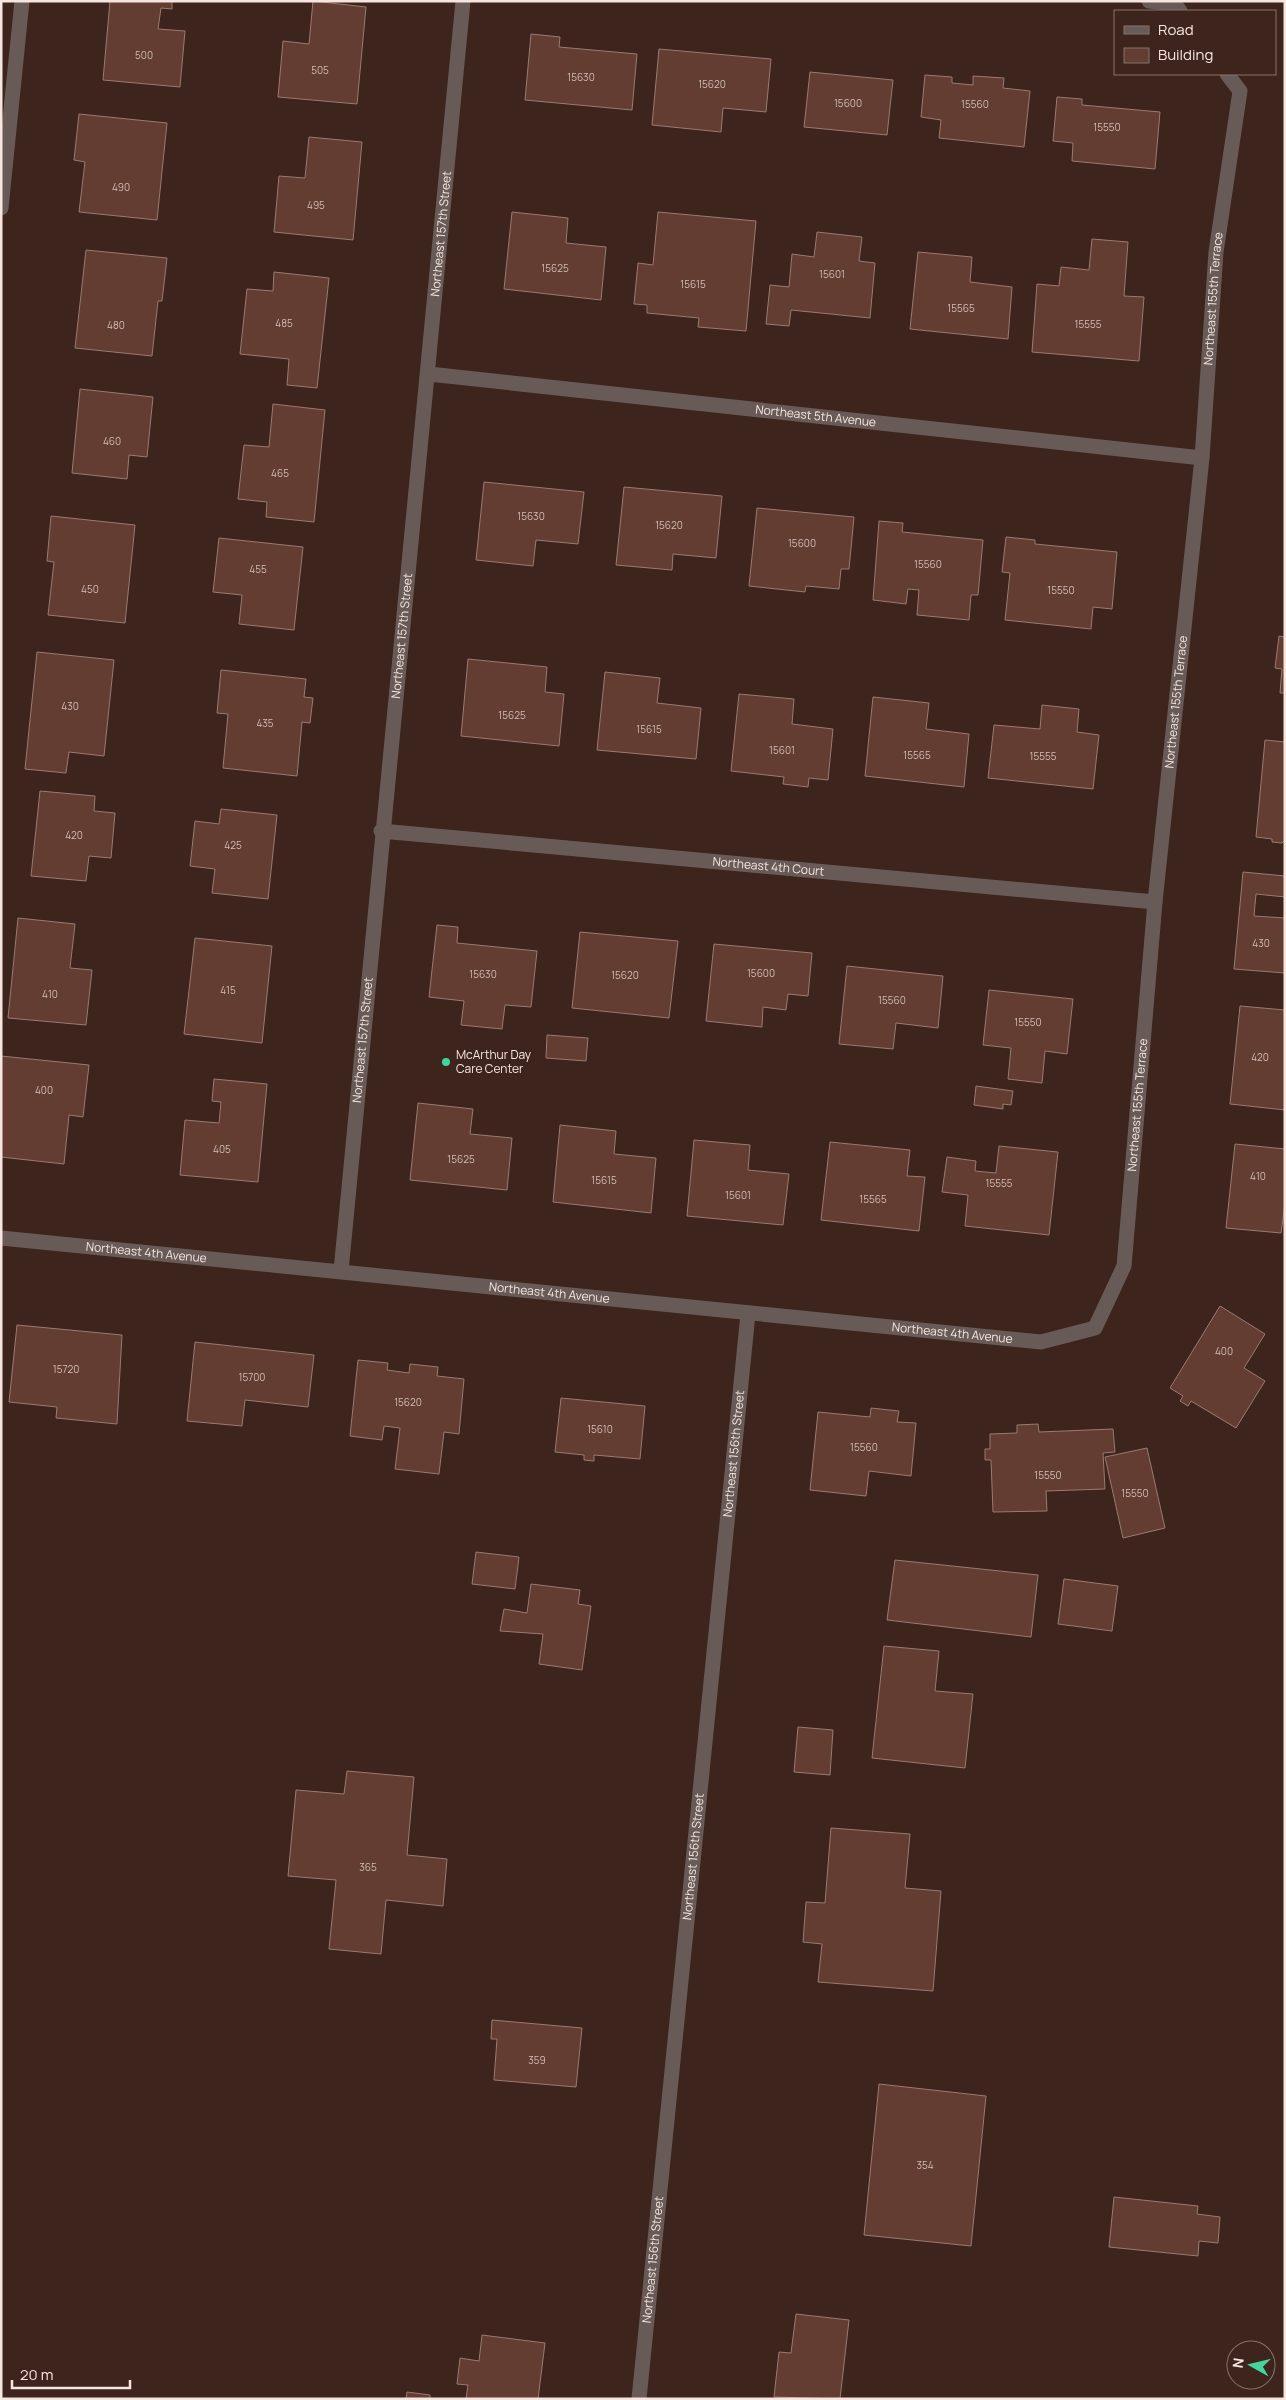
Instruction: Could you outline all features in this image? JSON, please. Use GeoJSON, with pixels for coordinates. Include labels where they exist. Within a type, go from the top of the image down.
{"type":"FeatureCollection","features":[{"type":"Feature","properties":{"kind":"street"},"geometry":{"type":"LineString","coordinates":[[1,208],[22,1]]}},
{"type":"Feature","properties":{"kind":"street","name":"Northeast 157th Street"},"geometry":{"type":"LineString","coordinates":[[341,1271],[381,831],[429,374],[463,1]]}},
{"type":"Feature","properties":{"kind":"street"},"geometry":{"type":"LineString","coordinates":[[1149,1],[1178,8]]}},
{"type":"Feature","properties":{"kind":"street","name":"Northeast 155th Terrace"},"geometry":{"type":"LineString","coordinates":[[1095,1328],[1124,1266],[1155,902],[1202,458],[1216,252],[1240,91],[1228,75]]}},
{"type":"Feature","properties":{"kind":"street","name":"Northeast 5th Avenue"},"geometry":{"type":"LineString","coordinates":[[429,374],[1202,458]]}},
{"type":"Feature","properties":{"kind":"street","name":"Northeast 4th Court"},"geometry":{"type":"LineString","coordinates":[[381,831],[1155,902]]}},
{"type":"Feature","properties":{"kind":"street","name":"Northeast 4th Avenue"},"geometry":{"type":"LineString","coordinates":[[1,1238],[1042,1342],[1095,1328]]}},
{"type":"Feature","properties":{"kind":"street","name":"Northeast 156th Street"},"geometry":{"type":"LineString","coordinates":[[639,2399],[748,1314]]}},
{"type":"Feature","properties":{"kind":"building"},"geometry":{"type":"Polygon","coordinates":[[[110,1],[172,1],[172,9],[161,8],[158,29],[185,31],[180,87],[103,80],[110,1]]]}},
{"type":"Feature","properties":{"kind":"building"},"geometry":{"type":"Polygon","coordinates":[[[313,1],[366,7],[357,104],[278,97],[283,41],[309,44],[313,1]]]}},
{"type":"Feature","properties":{"kind":"building"},"geometry":{"type":"Polygon","coordinates":[[[531,34],[560,37],[559,47],[637,54],[632,110],[525,100],[531,34]]]}},
{"type":"Feature","properties":{"kind":"building"},"geometry":{"type":"Polygon","coordinates":[[[659,49],[771,59],[766,112],[723,108],[721,132],[652,125],[659,49]]]}},
{"type":"Feature","properties":{"kind":"building"},"geometry":{"type":"Polygon","coordinates":[[[810,72],[893,80],[887,135],[804,127],[810,72]]]}},
{"type":"Feature","properties":{"kind":"building"},"geometry":{"type":"Polygon","coordinates":[[[925,75],[952,77],[952,83],[973,85],[973,76],[1004,78],[1003,88],[1030,91],[1024,147],[939,138],[941,120],[921,117],[925,75]]]}},
{"type":"Feature","properties":{"kind":"building"},"geometry":{"type":"Polygon","coordinates":[[[1057,97],[1082,99],[1082,105],[1160,112],[1155,169],[1072,161],[1073,143],[1053,141],[1057,97]]]}},
{"type":"Feature","properties":{"kind":"building"},"geometry":{"type":"Polygon","coordinates":[[[79,114],[167,123],[157,220],[79,212],[85,162],[74,160],[79,114]]]}},
{"type":"Feature","properties":{"kind":"building"},"geometry":{"type":"Polygon","coordinates":[[[309,137],[362,142],[353,240],[274,232],[279,176],[305,178],[309,137]]]}},
{"type":"Feature","properties":{"kind":"building"},"geometry":{"type":"Polygon","coordinates":[[[512,212],[568,218],[566,243],[606,247],[601,300],[504,289],[512,212]]]}},
{"type":"Feature","properties":{"kind":"building"},"geometry":{"type":"Polygon","coordinates":[[[658,212],[756,221],[746,331],[698,327],[699,318],[647,313],[647,305],[634,304],[638,263],[653,265],[658,212]]]}},
{"type":"Feature","properties":{"kind":"building"},"geometry":{"type":"Polygon","coordinates":[[[817,232],[862,237],[859,261],[875,263],[870,318],[791,310],[789,326],[766,324],[770,285],[789,287],[792,254],[814,257],[817,232]]]}},
{"type":"Feature","properties":{"kind":"building"},"geometry":{"type":"Polygon","coordinates":[[[1092,239],[1128,242],[1124,296],[1144,297],[1139,361],[1032,352],[1037,284],[1059,286],[1061,267],[1089,270],[1092,239]]]}},
{"type":"Feature","properties":{"kind":"building"},"geometry":{"type":"Polygon","coordinates":[[[86,250],[167,258],[162,301],[158,301],[152,356],[75,348],[86,250]]]}},
{"type":"Feature","properties":{"kind":"building"},"geometry":{"type":"Polygon","coordinates":[[[918,252],[972,257],[970,282],[1012,287],[1008,339],[910,329],[918,252]]]}},
{"type":"Feature","properties":{"kind":"building"},"geometry":{"type":"Polygon","coordinates":[[[274,272],[329,278],[317,388],[287,385],[289,359],[240,354],[247,289],[273,291],[274,272]]]}},
{"type":"Feature","properties":{"kind":"building"},"geometry":{"type":"Polygon","coordinates":[[[80,389],[153,397],[147,457],[129,455],[127,479],[72,473],[80,389]]]}},
{"type":"Feature","properties":{"kind":"building"},"geometry":{"type":"Polygon","coordinates":[[[273,404],[325,410],[314,522],[266,517],[267,502],[238,499],[244,445],[269,447],[273,404]]]}},
{"type":"Feature","properties":{"kind":"building"},"geometry":{"type":"Polygon","coordinates":[[[484,482],[584,492],[578,544],[536,540],[533,566],[476,560],[484,482]]]}},
{"type":"Feature","properties":{"kind":"building"},"geometry":{"type":"Polygon","coordinates":[[[624,487],[722,496],[716,558],[673,554],[672,570],[616,565],[624,487]]]}},
{"type":"Feature","properties":{"kind":"building"},"geometry":{"type":"Polygon","coordinates":[[[757,508],[854,517],[849,569],[841,569],[839,589],[806,586],[805,592],[749,586],[757,508]]]}},
{"type":"Feature","properties":{"kind":"building"},"geometry":{"type":"Polygon","coordinates":[[[51,516],[135,525],[125,623],[48,615],[54,562],[47,561],[51,516]]]}},
{"type":"Feature","properties":{"kind":"building"},"geometry":{"type":"Polygon","coordinates":[[[879,521],[903,523],[902,532],[983,540],[978,595],[971,595],[969,620],[917,615],[919,590],[908,589],[906,604],[873,600],[879,521]]]}},
{"type":"Feature","properties":{"kind":"building"},"geometry":{"type":"Polygon","coordinates":[[[1006,537],[1035,540],[1035,544],[1117,552],[1112,609],[1093,607],[1091,629],[1005,620],[1010,573],[1002,572],[1006,537]]]}},
{"type":"Feature","properties":{"kind":"building"},"geometry":{"type":"Polygon","coordinates":[[[219,538],[303,547],[294,630],[239,624],[242,595],[213,592],[219,538]]]}},
{"type":"Feature","properties":{"kind":"building"},"geometry":{"type":"Polygon","coordinates":[[[1279,636],[1285,637],[1285,693],[1280,693],[1282,669],[1275,668],[1279,636]]]}},
{"type":"Feature","properties":{"kind":"building"},"geometry":{"type":"Polygon","coordinates":[[[37,652],[114,660],[104,756],[69,752],[66,773],[25,769],[37,652]]]}},
{"type":"Feature","properties":{"kind":"building"},"geometry":{"type":"Polygon","coordinates":[[[468,659],[547,667],[545,692],[564,694],[559,746],[461,736],[468,659]]]}},
{"type":"Feature","properties":{"kind":"building"},"geometry":{"type":"Polygon","coordinates":[[[221,670],[306,679],[304,697],[313,698],[310,723],[302,722],[297,776],[223,768],[228,714],[217,713],[221,670]]]}},
{"type":"Feature","properties":{"kind":"building"},"geometry":{"type":"Polygon","coordinates":[[[605,672],[660,678],[657,703],[701,708],[696,759],[597,750],[605,672]]]}},
{"type":"Feature","properties":{"kind":"building"},"geometry":{"type":"Polygon","coordinates":[[[739,694],[794,699],[792,724],[833,729],[828,780],[809,778],[808,787],[783,784],[784,777],[731,771],[739,694]]]}},
{"type":"Feature","properties":{"kind":"building"},"geometry":{"type":"Polygon","coordinates":[[[873,697],[929,703],[926,729],[969,734],[964,787],[865,776],[873,697]]]}},
{"type":"Feature","properties":{"kind":"building"},"geometry":{"type":"Polygon","coordinates":[[[1042,705],[1079,709],[1077,732],[1099,735],[1093,789],[988,778],[994,725],[1040,729],[1042,705]]]}},
{"type":"Feature","properties":{"kind":"building"},"geometry":{"type":"Polygon","coordinates":[[[1265,740],[1285,742],[1285,840],[1282,843],[1272,842],[1272,839],[1256,837],[1265,740]]]}},
{"type":"Feature","properties":{"kind":"building"},"geometry":{"type":"Polygon","coordinates":[[[40,791],[95,796],[94,811],[115,813],[111,858],[89,856],[86,881],[31,876],[40,791]]]}},
{"type":"Feature","properties":{"kind":"building"},"geometry":{"type":"Polygon","coordinates":[[[221,809],[277,815],[268,899],[212,893],[215,869],[190,866],[195,821],[219,824],[221,809]]]}},
{"type":"Feature","properties":{"kind":"building"},"geometry":{"type":"Polygon","coordinates":[[[1243,872],[1285,876],[1285,897],[1256,894],[1254,916],[1285,918],[1285,973],[1234,969],[1243,872]]]}},
{"type":"Feature","properties":{"kind":"building"},"geometry":{"type":"Polygon","coordinates":[[[18,918],[75,924],[70,968],[92,970],[86,1025],[8,1018],[18,918]]]}},
{"type":"Feature","properties":{"kind":"building"},"geometry":{"type":"Polygon","coordinates":[[[437,925],[458,927],[457,943],[537,951],[531,1007],[505,1005],[502,1029],[461,1025],[464,1001],[429,997],[437,925]]]}},
{"type":"Feature","properties":{"kind":"building"},"geometry":{"type":"Polygon","coordinates":[[[580,932],[678,941],[669,1018],[572,1008],[580,932]]]}},
{"type":"Feature","properties":{"kind":"building"},"geometry":{"type":"Polygon","coordinates":[[[195,938],[272,946],[262,1043],[184,1034],[195,938]]]}},
{"type":"Feature","properties":{"kind":"building"},"geometry":{"type":"Polygon","coordinates":[[[714,944],[812,953],[808,996],[788,994],[786,1010],[763,1007],[762,1027],[706,1021],[714,944]]]}},
{"type":"Feature","properties":{"kind":"building"},"geometry":{"type":"Polygon","coordinates":[[[847,966],[943,976],[938,1028],[896,1023],[893,1049],[839,1044],[847,966]]]}},
{"type":"Feature","properties":{"kind":"building"},"geometry":{"type":"Polygon","coordinates":[[[989,990],[1073,999],[1067,1054],[1045,1051],[1042,1083],[1008,1079],[1011,1048],[983,1045],[989,990]]]}},
{"type":"Feature","properties":{"kind":"building"},"geometry":{"type":"Polygon","coordinates":[[[1240,1006],[1285,1010],[1285,1110],[1230,1104],[1240,1006]]]}},
{"type":"Feature","properties":{"kind":"building"},"geometry":{"type":"Polygon","coordinates":[[[547,1035],[588,1038],[586,1061],[546,1058],[547,1035]]]}},
{"type":"Feature","properties":{"kind":"building"},"geometry":{"type":"Polygon","coordinates":[[[1,1056],[89,1065],[83,1117],[69,1115],[64,1164],[1,1157],[1,1056]]]}},
{"type":"Feature","properties":{"kind":"building"},"geometry":{"type":"Polygon","coordinates":[[[214,1079],[267,1084],[258,1182],[180,1175],[185,1120],[219,1123],[221,1102],[212,1101],[214,1079]]]}},
{"type":"Feature","properties":{"kind":"building"},"geometry":{"type":"Polygon","coordinates":[[[976,1086],[1013,1091],[1011,1105],[1003,1104],[1003,1109],[974,1105],[976,1086]]]}},
{"type":"Feature","properties":{"kind":"building"},"geometry":{"type":"Polygon","coordinates":[[[418,1103],[473,1109],[470,1134],[512,1138],[507,1190],[410,1180],[418,1103]]]}},
{"type":"Feature","properties":{"kind":"building"},"geometry":{"type":"Polygon","coordinates":[[[560,1125],[616,1131],[614,1154],[656,1158],[651,1213],[553,1202],[560,1125]]]}},
{"type":"Feature","properties":{"kind":"building"},"geometry":{"type":"Polygon","coordinates":[[[694,1140],[750,1145],[748,1170],[789,1174],[783,1225],[687,1216],[694,1140]]]}},
{"type":"Feature","properties":{"kind":"building"},"geometry":{"type":"Polygon","coordinates":[[[830,1142],[910,1150],[907,1176],[925,1177],[919,1231],[821,1220],[830,1142]]]}},
{"type":"Feature","properties":{"kind":"building"},"geometry":{"type":"Polygon","coordinates":[[[1235,1144],[1285,1149],[1285,1204],[1281,1233],[1226,1228],[1235,1144]]]}},
{"type":"Feature","properties":{"kind":"building"},"geometry":{"type":"Polygon","coordinates":[[[999,1146],[1058,1152],[1049,1235],[965,1226],[968,1195],[942,1192],[947,1157],[976,1161],[975,1171],[996,1173],[999,1146]]]}},
{"type":"Feature","properties":{"kind":"building"},"geometry":{"type":"Polygon","coordinates":[[[1220,1306],[1265,1334],[1244,1368],[1265,1381],[1236,1428],[1191,1401],[1188,1406],[1180,1401],[1183,1396],[1170,1388],[1220,1306]]]}},
{"type":"Feature","properties":{"kind":"building"},"geometry":{"type":"Polygon","coordinates":[[[17,1325],[122,1335],[117,1424],[56,1418],[57,1407],[9,1402],[17,1325]]]}},
{"type":"Feature","properties":{"kind":"building"},"geometry":{"type":"Polygon","coordinates":[[[195,1342],[314,1355],[308,1407],[245,1400],[242,1426],[187,1421],[195,1342]]]}},
{"type":"Feature","properties":{"kind":"building"},"geometry":{"type":"Polygon","coordinates":[[[358,1360],[388,1363],[387,1370],[409,1373],[410,1364],[438,1367],[437,1376],[464,1379],[459,1434],[444,1432],[439,1474],[395,1469],[400,1428],[384,1426],[382,1440],[350,1436],[358,1360]]]}},
{"type":"Feature","properties":{"kind":"building"},"geometry":{"type":"Polygon","coordinates":[[[561,1398],[645,1406],[640,1459],[594,1455],[594,1461],[584,1460],[584,1455],[555,1452],[561,1398]]]}},
{"type":"Feature","properties":{"kind":"building"},"geometry":{"type":"Polygon","coordinates":[[[871,1408],[899,1411],[897,1422],[916,1423],[911,1476],[869,1471],[866,1496],[810,1490],[818,1412],[870,1417],[871,1408]]]}},
{"type":"Feature","properties":{"kind":"building"},"geometry":{"type":"Polygon","coordinates":[[[1038,1424],[1039,1432],[1113,1429],[1115,1452],[1103,1453],[1105,1489],[1046,1491],[1047,1511],[993,1512],[991,1460],[985,1460],[985,1449],[990,1449],[990,1434],[1017,1433],[1017,1425],[1038,1424]]]}},
{"type":"Feature","properties":{"kind":"building"},"geometry":{"type":"Polygon","coordinates":[[[1147,1448],[1165,1528],[1123,1538],[1105,1457],[1147,1448]]]}},
{"type":"Feature","properties":{"kind":"building"},"geometry":{"type":"Polygon","coordinates":[[[476,1552],[519,1557],[515,1589],[472,1584],[476,1552]]]}},
{"type":"Feature","properties":{"kind":"building"},"geometry":{"type":"Polygon","coordinates":[[[895,1560],[1038,1575],[1031,1637],[887,1620],[895,1560]]]}},
{"type":"Feature","properties":{"kind":"building"},"geometry":{"type":"Polygon","coordinates":[[[1064,1579],[1118,1586],[1112,1631],[1058,1624],[1064,1579]]]}},
{"type":"Feature","properties":{"kind":"building"},"geometry":{"type":"Polygon","coordinates":[[[531,1584],[580,1590],[578,1604],[591,1606],[582,1670],[539,1664],[543,1634],[500,1631],[504,1609],[527,1613],[531,1584]]]}},
{"type":"Feature","properties":{"kind":"building"},"geometry":{"type":"Polygon","coordinates":[[[884,1646],[939,1651],[935,1691],[973,1694],[965,1768],[872,1758],[884,1646]]]}},
{"type":"Feature","properties":{"kind":"building"},"geometry":{"type":"Polygon","coordinates":[[[798,1727],[833,1730],[830,1775],[794,1772],[798,1727]]]}},
{"type":"Feature","properties":{"kind":"building"},"geometry":{"type":"Polygon","coordinates":[[[347,1771],[414,1777],[407,1855],[447,1859],[443,1906],[386,1900],[381,1954],[329,1949],[336,1880],[288,1876],[296,1790],[344,1794],[347,1771]]]}},
{"type":"Feature","properties":{"kind":"building"},"geometry":{"type":"Polygon","coordinates":[[[831,1828],[910,1834],[905,1888],[941,1891],[933,1991],[818,1982],[822,1944],[803,1942],[806,1902],[825,1903],[831,1828]]]}},
{"type":"Feature","properties":{"kind":"building"},"geometry":{"type":"Polygon","coordinates":[[[492,2020],[582,2028],[576,2087],[494,2080],[497,2039],[491,2039],[492,2020]]]}},
{"type":"Feature","properties":{"kind":"building"},"geometry":{"type":"Polygon","coordinates":[[[879,2084],[986,2096],[971,2246],[864,2235],[879,2084]]]}},
{"type":"Feature","properties":{"kind":"building"},"geometry":{"type":"Polygon","coordinates":[[[1114,2197],[1198,2206],[1197,2214],[1220,2217],[1218,2243],[1199,2241],[1198,2256],[1109,2247],[1114,2197]]]}},
{"type":"Feature","properties":{"kind":"building"},"geometry":{"type":"Polygon","coordinates":[[[796,2314],[849,2320],[840,2399],[774,2397],[779,2352],[791,2353],[796,2314]]]}},
{"type":"Feature","properties":{"kind":"building"},"geometry":{"type":"Polygon","coordinates":[[[482,2335],[545,2343],[538,2399],[466,2399],[468,2385],[457,2384],[460,2358],[479,2361],[482,2335]]]}},
{"type":"Feature","properties":{"kind":"building"},"geometry":{"type":"Polygon","coordinates":[[[407,2392],[430,2395],[430,2399],[406,2399],[407,2392]]]}},
{"type":"Feature","properties":{"kind":"place","name":"McArthur Day Care Center"},"geometry":{"type":"Point","coordinates":[446,1062]}}]}
